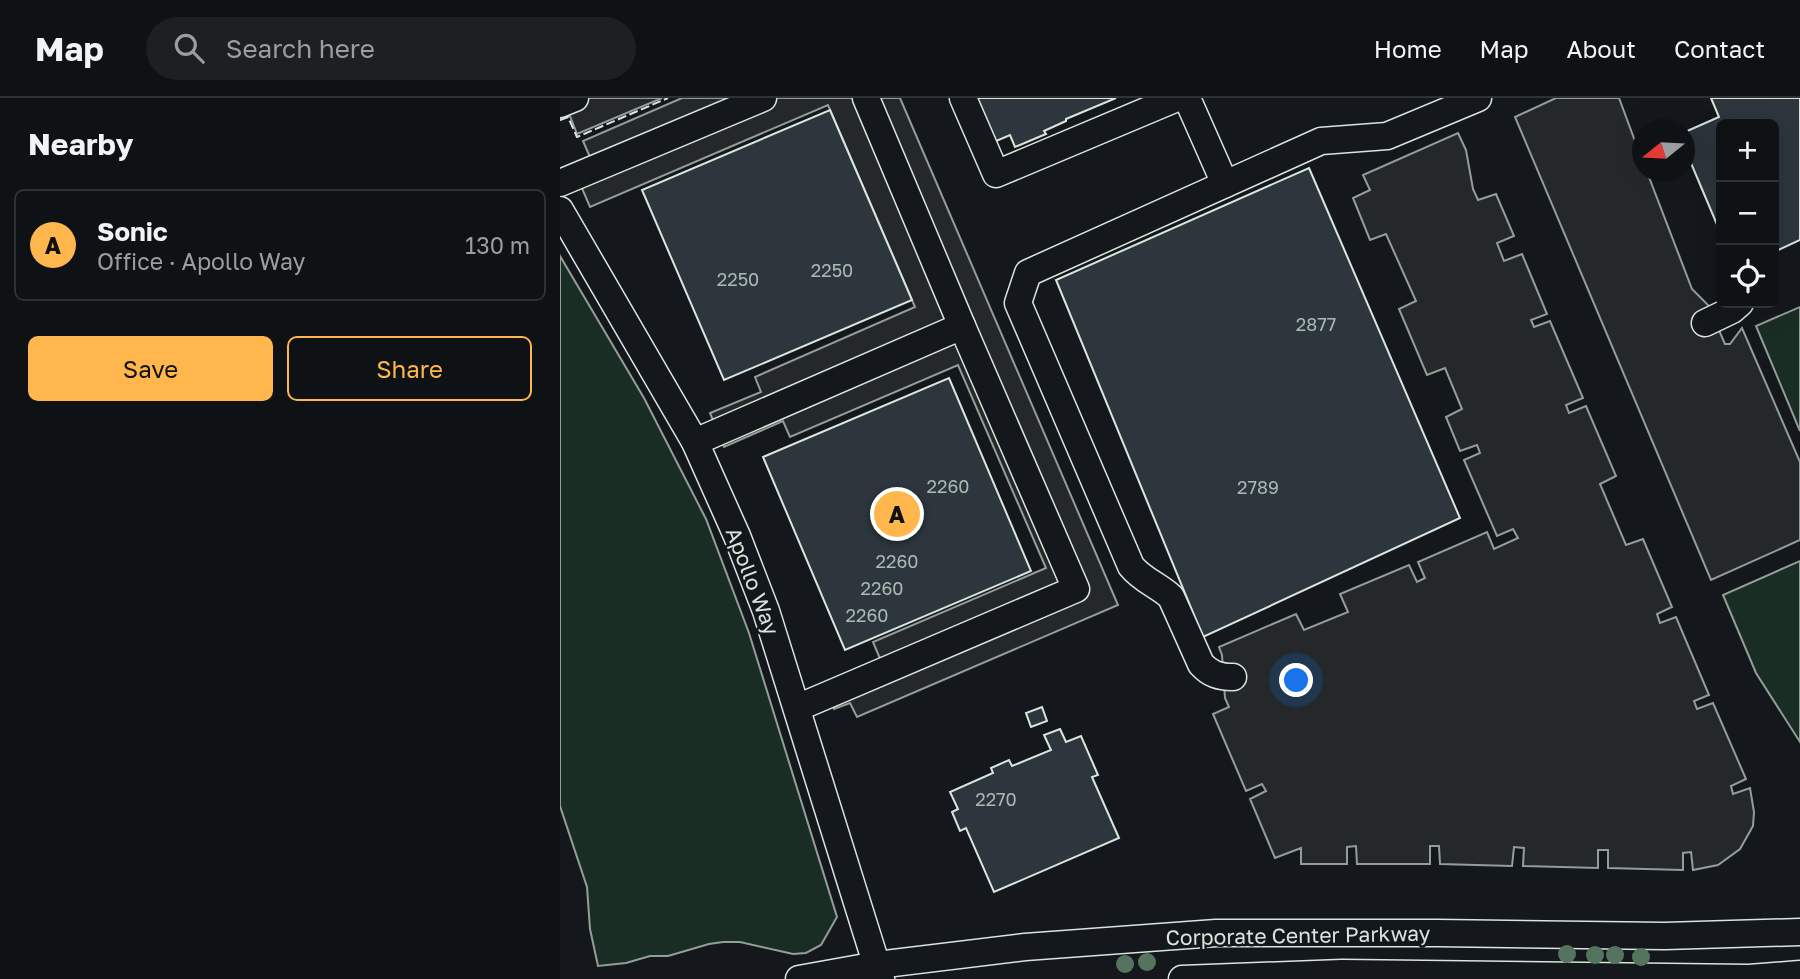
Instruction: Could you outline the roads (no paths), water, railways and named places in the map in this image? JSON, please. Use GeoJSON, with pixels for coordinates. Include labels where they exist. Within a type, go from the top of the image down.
{"type":"FeatureCollection","features":[{"type":"Feature","properties":{"kind":"street"},"geometry":{"type":"LineString","coordinates":[[560,104],[575,98]]}},
{"type":"Feature","properties":{"kind":"street"},"geometry":{"type":"LineString","coordinates":[[560,183],[763,98]]}},
{"type":"Feature","properties":{"kind":"street"},"geometry":{"type":"LineString","coordinates":[[797,708],[1076,589],[866,98]]}},
{"type":"Feature","properties":{"kind":"street"},"geometry":{"type":"LineString","coordinates":[[963,98],[996,174],[1177,98]]}},
{"type":"Feature","properties":{"kind":"street"},"geometry":{"type":"LineString","coordinates":[[1187,98],[1225,184]]}},
{"type":"Feature","properties":{"kind":"street"},"geometry":{"type":"LineString","coordinates":[[1233,677],[1207,671],[1201,664],[1171,597],[1163,589],[1144,580],[1131,566],[1018,303],[1028,273],[1321,141],[1387,136],[1478,98]]}},
{"type":"Feature","properties":{"kind":"street","name":"Apollo Way"},"geometry":{"type":"LineString","coordinates":[[560,210],[695,442],[737,536],[761,598],[797,708],[879,972]]}},
{"type":"Feature","properties":{"kind":"street"},"geometry":{"type":"LineString","coordinates":[[1705,323],[1735,308]]}},
{"type":"Feature","properties":{"kind":"street"},"geometry":{"type":"LineString","coordinates":[[695,442],[962,326]]}},
{"type":"Feature","properties":{"kind":"street","name":"Corporate Center Parkway"},"geometry":{"type":"LineString","coordinates":[[799,979],[879,972],[1025,947],[1216,933],[1665,936],[1800,932]]}},
{"type":"Feature","properties":{"kind":"street","name":"Corporate Center Parkway"},"geometry":{"type":"LineString","coordinates":[[1182,979],[1342,976],[1749,978],[1800,974]]}},
{"type":"Feature","properties":{"kind":"place","name":"Sonic"},"geometry":{"type":"Point","coordinates":[897,514]}}]}
